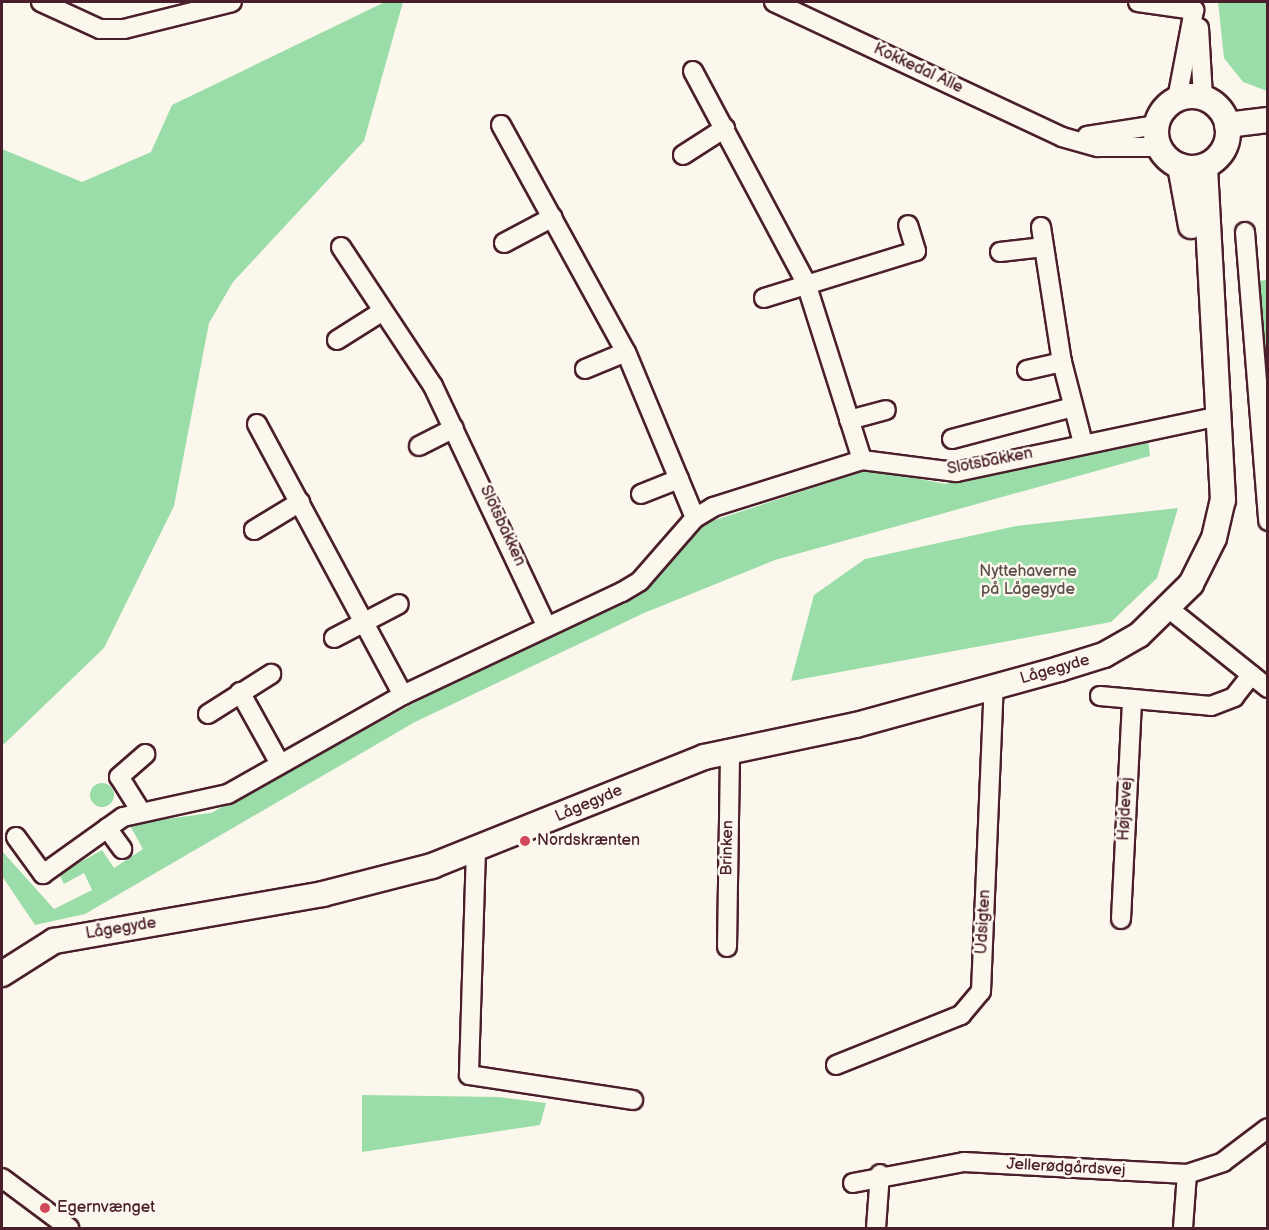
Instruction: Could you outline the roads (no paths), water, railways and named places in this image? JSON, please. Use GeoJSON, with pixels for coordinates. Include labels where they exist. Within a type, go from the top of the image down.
{"type":"FeatureCollection","features":[{"type":"Feature","properties":{"kind":"street"},"geometry":{"type":"LineString","coordinates":[[41,2],[100,29],[124,29],[232,2]]}},
{"type":"Feature","properties":{"kind":"street","name":"Kokkedal Alle"},"geometry":{"type":"LineString","coordinates":[[774,2],[1062,137],[1158,136]]}},
{"type":"Feature","properties":{"kind":"street"},"geometry":{"type":"LineString","coordinates":[[1138,2],[1194,10],[1177,99],[1158,136],[1180,166],[1204,166],[1223,150],[1227,125],[1219,109],[1203,98],[1177,99]]}},
{"type":"Feature","properties":{"kind":"street"},"geometry":{"type":"LineString","coordinates":[[1193,16],[1199,25],[1203,98]]}},
{"type":"Feature","properties":{"kind":"street"},"geometry":{"type":"LineString","coordinates":[[693,71],[806,283],[862,460]]}},
{"type":"Feature","properties":{"kind":"street"},"geometry":{"type":"LineString","coordinates":[[1227,125],[1268,120]]}},
{"type":"Feature","properties":{"kind":"street"},"geometry":{"type":"LineString","coordinates":[[501,125],[626,352],[695,518]]}},
{"type":"Feature","properties":{"kind":"street"},"geometry":{"type":"LineString","coordinates":[[682,155],[725,128]]}},
{"type":"Feature","properties":{"kind":"street","name":"Lågegyde"},"geometry":{"type":"LineString","coordinates":[[1180,166],[1190,209],[1212,417]]}},
{"type":"Feature","properties":{"kind":"street","name":"Lågegyde"},"geometry":{"type":"LineString","coordinates":[[2,975],[54,941],[323,894],[476,850],[730,750],[856,725],[1113,651],[1176,601],[1204,531],[1212,417],[1204,166]]}},
{"type":"Feature","properties":{"kind":"street"},"geometry":{"type":"LineString","coordinates":[[504,243],[553,217]]}},
{"type":"Feature","properties":{"kind":"street"},"geometry":{"type":"LineString","coordinates":[[764,298],[806,283],[916,251],[908,225]]}},
{"type":"Feature","properties":{"kind":"street"},"geometry":{"type":"LineString","coordinates":[[1041,227],[1062,362],[1083,442]]}},
{"type":"Feature","properties":{"kind":"street"},"geometry":{"type":"LineString","coordinates":[[1245,232],[1268,521]]}},
{"type":"Feature","properties":{"kind":"street","name":"Slotsbakken"},"geometry":{"type":"LineString","coordinates":[[341,247],[454,428],[546,625]]}},
{"type":"Feature","properties":{"kind":"street"},"geometry":{"type":"LineString","coordinates":[[1000,252],[1044,247]]}},
{"type":"Feature","properties":{"kind":"street"},"geometry":{"type":"LineString","coordinates":[[337,340],[383,311]]}},
{"type":"Feature","properties":{"kind":"street"},"geometry":{"type":"LineString","coordinates":[[585,369],[626,352]]}},
{"type":"Feature","properties":{"kind":"street"},"geometry":{"type":"LineString","coordinates":[[1027,370],[1062,362]]}},
{"type":"Feature","properties":{"kind":"street","name":"Slotsbakken"},"geometry":{"type":"LineString","coordinates":[[952,439],[1072,407]]}},
{"type":"Feature","properties":{"kind":"street"},"geometry":{"type":"LineString","coordinates":[[849,420],[886,411]]}},
{"type":"Feature","properties":{"kind":"street","name":"Slotsbakken"},"geometry":{"type":"LineString","coordinates":[[16,837],[42,874],[107,828],[140,810],[210,801],[403,695],[640,581],[695,518],[862,460],[956,472],[1083,442],[1212,417]]}},
{"type":"Feature","properties":{"kind":"street"},"geometry":{"type":"LineString","coordinates":[[257,424],[366,621],[403,695]]}},
{"type":"Feature","properties":{"kind":"street"},"geometry":{"type":"LineString","coordinates":[[418,446],[454,428]]}},
{"type":"Feature","properties":{"kind":"street"},"geometry":{"type":"LineString","coordinates":[[641,494],[679,480]]}},
{"type":"Feature","properties":{"kind":"street"},"geometry":{"type":"LineString","coordinates":[[254,530],[300,502]]}},
{"type":"Feature","properties":{"kind":"street"},"geometry":{"type":"LineString","coordinates":[[1100,696],[1211,706],[1263,682],[1176,601]]}},
{"type":"Feature","properties":{"kind":"street"},"geometry":{"type":"LineString","coordinates":[[334,638],[399,604]]}},
{"type":"Feature","properties":{"kind":"street"},"geometry":{"type":"LineString","coordinates":[[208,714],[271,674]]}},
{"type":"Feature","properties":{"kind":"street","name":"Udsigten"},"geometry":{"type":"LineString","coordinates":[[836,1065],[961,1015],[981,991],[994,687]]}},
{"type":"Feature","properties":{"kind":"street"},"geometry":{"type":"LineString","coordinates":[[240,692],[280,764]]}},
{"type":"Feature","properties":{"kind":"street","name":"Højdevej"},"geometry":{"type":"LineString","coordinates":[[1121,919],[1132,699]]}},
{"type":"Feature","properties":{"kind":"street","name":"Brinken"},"geometry":{"type":"LineString","coordinates":[[727,946],[730,750]]}},
{"type":"Feature","properties":{"kind":"street"},"geometry":{"type":"LineString","coordinates":[[140,810],[119,777],[145,754]]}},
{"type":"Feature","properties":{"kind":"street"},"geometry":{"type":"LineString","coordinates":[[107,828],[122,849]]}},
{"type":"Feature","properties":{"kind":"street"},"geometry":{"type":"LineString","coordinates":[[476,850],[469,1075],[633,1100]]}},
{"type":"Feature","properties":{"kind":"street","name":"Jellerødgårdsvej"},"geometry":{"type":"LineString","coordinates":[[853,1183],[880,1174],[964,1162],[1187,1174],[1223,1162],[1268,1128]]}},
{"type":"Feature","properties":{"kind":"street"},"geometry":{"type":"LineString","coordinates":[[876,1228],[880,1174]]}},
{"type":"Feature","properties":{"kind":"street"},"geometry":{"type":"LineString","coordinates":[[1183,1228],[1187,1174]]}},
{"type":"Feature","properties":{"kind":"street"},"geometry":{"type":"LineString","coordinates":[[2,1178],[69,1228]]}},
{"type":"Feature","properties":{"kind":"place","name":"Nordskrænten"},"geometry":{"type":"Point","coordinates":[525,841]}},
{"type":"Feature","properties":{"kind":"place","name":"Egernvænget"},"geometry":{"type":"Point","coordinates":[45,1208]}},
{"type":"Feature","properties":{"kind":"park label","name":"Nyttehaverne på Lågegyde"},"geometry":{"type":"Point","coordinates":[1028,581]}}]}
